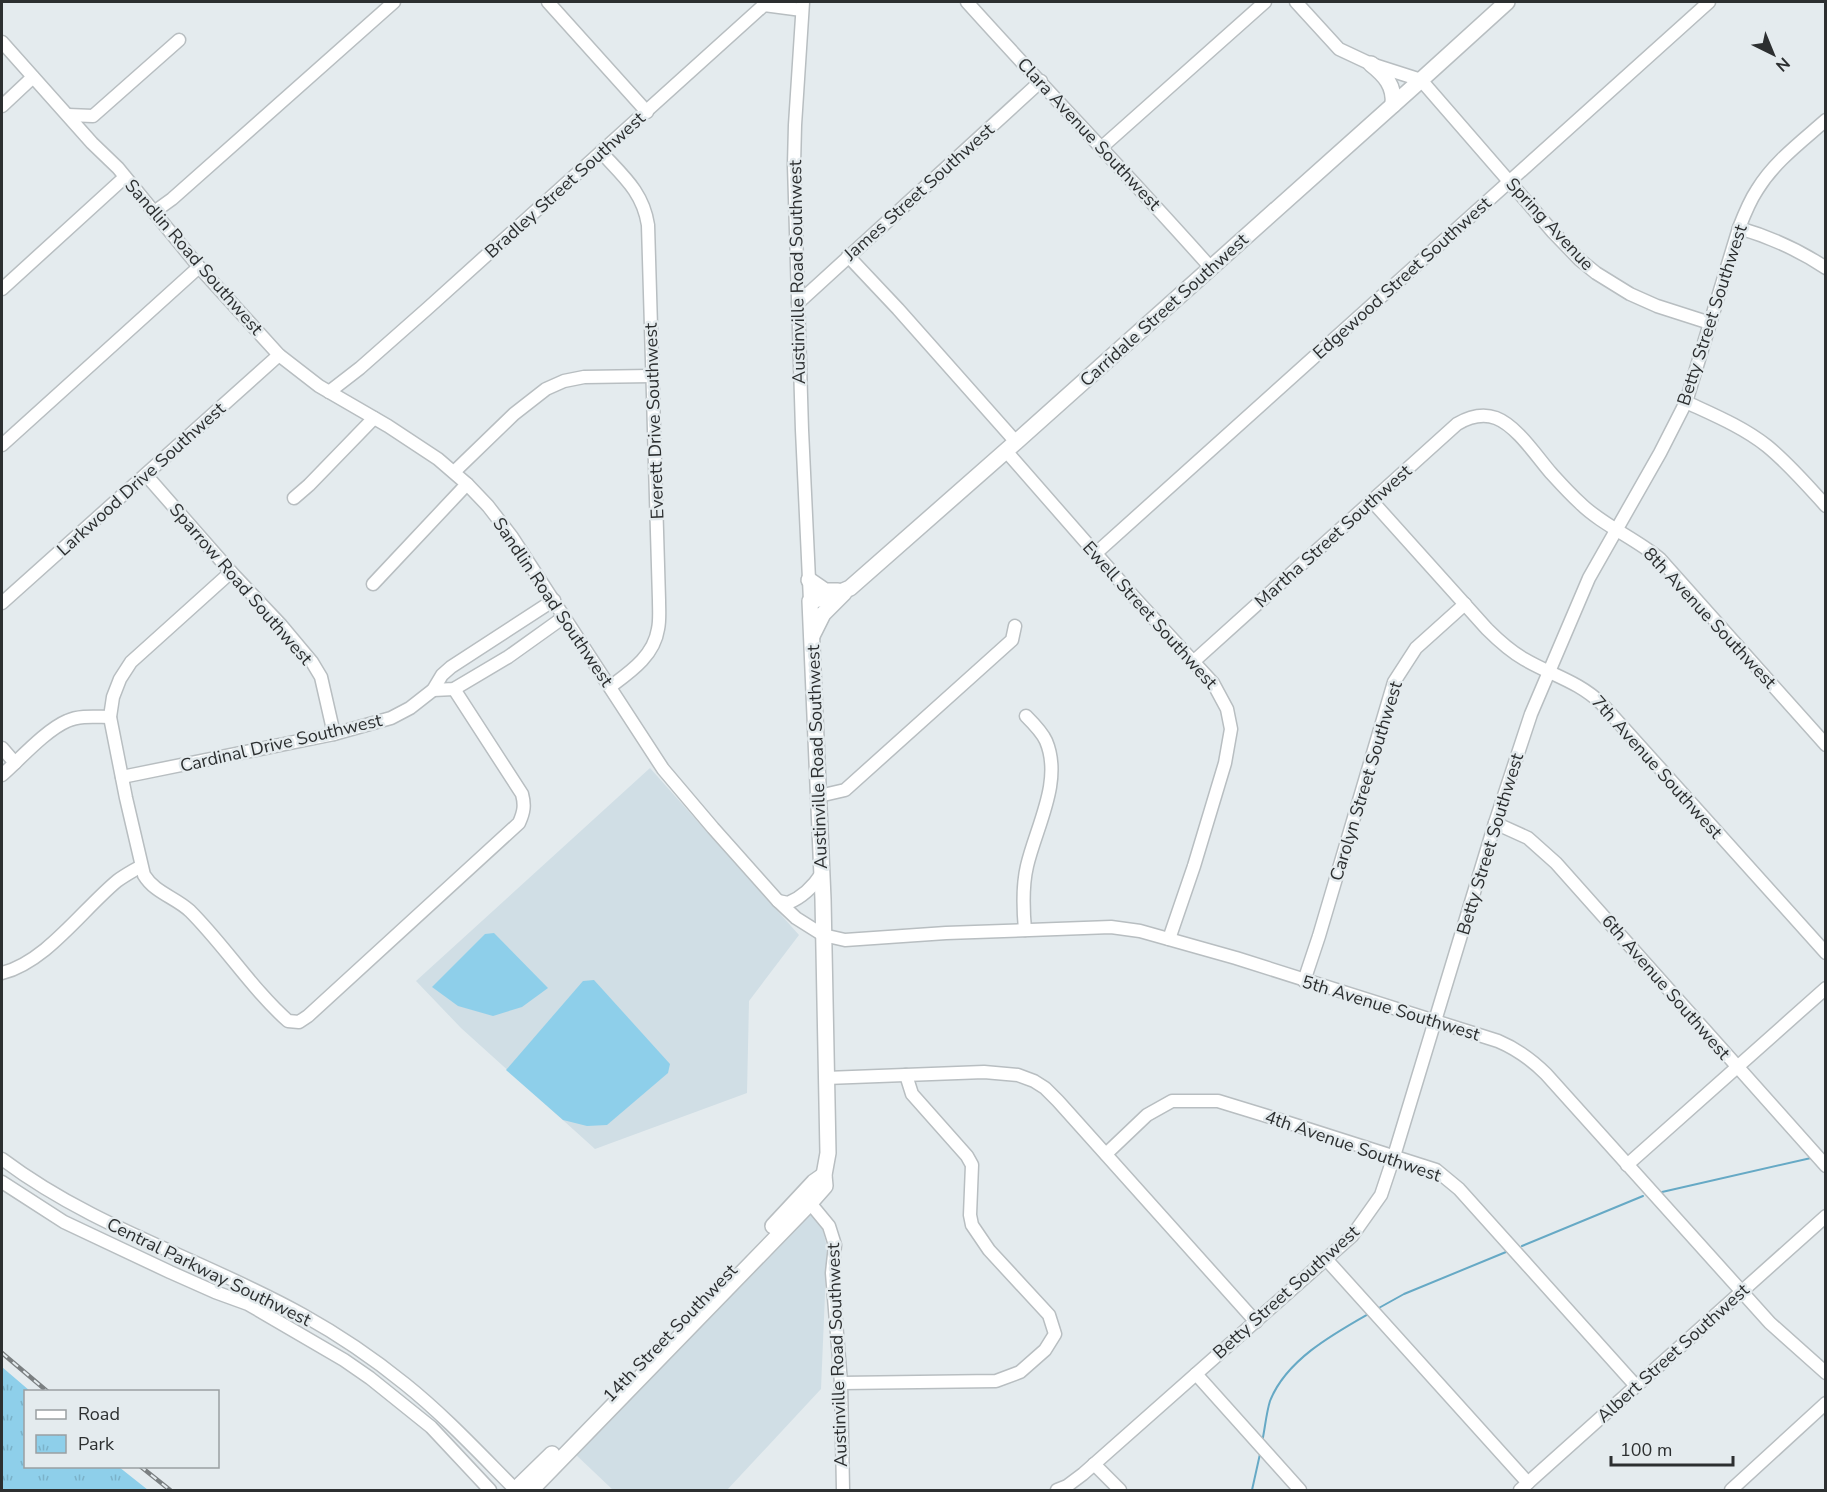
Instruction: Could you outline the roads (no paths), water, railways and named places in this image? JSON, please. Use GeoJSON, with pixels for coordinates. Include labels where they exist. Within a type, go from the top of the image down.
{"type":"FeatureCollection","features":[{"type":"Feature","properties":{"kind":"main road","name":"Carridale Street Southwest"},"geometry":{"type":"LineString","coordinates":[[810,601],[829,597],[850,588],[1011,447],[1507,2]]}},
{"type":"Feature","properties":{"kind":"main road"},"geometry":{"type":"LineString","coordinates":[[1371,64],[1381,71],[1390,84],[1393,105]]}},
{"type":"Feature","properties":{"kind":"main road"},"geometry":{"type":"LineString","coordinates":[[809,580],[825,591],[850,588]]}},
{"type":"Feature","properties":{"kind":"main road"},"geometry":{"type":"LineString","coordinates":[[812,636],[823,614],[850,588]]}},
{"type":"Feature","properties":{"kind":"main road","name":"Austinville Road Southwest"},"geometry":{"type":"LineString","coordinates":[[810,601],[822,873],[828,1153],[824,1175],[825,1185],[810,1203]]}},
{"type":"Feature","properties":{"kind":"main road","name":"14th Street Southwest"},"geometry":{"type":"LineString","coordinates":[[516,1490],[603,1403],[814,1182],[824,1175]]}},
{"type":"Feature","properties":{"kind":"main road","name":"14th Street Southwest"},"geometry":{"type":"LineString","coordinates":[[531,1491],[810,1203]]}},
{"type":"Feature","properties":{"kind":"street"},"geometry":{"type":"LineString","coordinates":[[154,212],[172,199],[390,2]]}},
{"type":"Feature","properties":{"kind":"street"},"geometry":{"type":"LineString","coordinates":[[548,2],[647,112]]}},
{"type":"Feature","properties":{"kind":"street","name":"Clara Avenue Southwest"},"geometry":{"type":"LineString","coordinates":[[967,2],[1211,268]]}},
{"type":"Feature","properties":{"kind":"street"},"geometry":{"type":"LineString","coordinates":[[1102,147],[1265,2]]}},
{"type":"Feature","properties":{"kind":"street"},"geometry":{"type":"LineString","coordinates":[[1296,2],[1339,49],[1371,64],[1421,80]]}},
{"type":"Feature","properties":{"kind":"street","name":"Edgewood Street Southwest"},"geometry":{"type":"LineString","coordinates":[[1095,554],[1709,2]]}},
{"type":"Feature","properties":{"kind":"street","name":"Bradley Street Southwest"},"geometry":{"type":"LineString","coordinates":[[329,392],[360,368],[647,112],[763,3],[803,6]]}},
{"type":"Feature","properties":{"kind":"street","name":"Austinville Road Southwest"},"geometry":{"type":"LineString","coordinates":[[803,6],[794,165],[810,601]]}},
{"type":"Feature","properties":{"kind":"street"},"geometry":{"type":"LineString","coordinates":[[68,115],[93,116],[179,40]]}},
{"type":"Feature","properties":{"kind":"street","name":"Sandlin Road Southwest"},"geometry":{"type":"LineString","coordinates":[[2,42],[125,177],[199,267],[279,355],[329,392],[422,448],[454,472],[489,506],[554,600],[663,769],[712,828],[778,901],[796,918],[823,935]]}},
{"type":"Feature","properties":{"kind":"street"},"geometry":{"type":"LineString","coordinates":[[2,106],[33,77]]}},
{"type":"Feature","properties":{"kind":"street","name":"Spring Avenue"},"geometry":{"type":"LineString","coordinates":[[1421,80],[1580,260],[1630,294],[1657,306],[1710,323]]}},
{"type":"Feature","properties":{"kind":"street","name":"James Street Southwest"},"geometry":{"type":"LineString","coordinates":[[798,303],[1041,81]]}},
{"type":"Feature","properties":{"kind":"street"},"geometry":{"type":"LineString","coordinates":[[92,142],[93,116]]}},
{"type":"Feature","properties":{"kind":"street","name":"Betty Street Southwest"},"geometry":{"type":"LineString","coordinates":[[1057,1491],[1067,1486],[1094,1464],[1352,1236],[1381,1195],[1495,823],[1549,670],[1585,586],[1686,402],[1739,228],[1748,206],[1768,174],[1781,159],[1826,120]]}},
{"type":"Feature","properties":{"kind":"street","name":"Everett Drive Southwest"},"geometry":{"type":"LineString","coordinates":[[601,152],[634,188],[647,215],[659,589],[656,639],[645,656],[610,687]]}},
{"type":"Feature","properties":{"kind":"street"},"geometry":{"type":"LineString","coordinates":[[2,289],[125,177]]}},
{"type":"Feature","properties":{"kind":"street"},"geometry":{"type":"LineString","coordinates":[[1739,228],[1773,239],[1826,268]]}},
{"type":"Feature","properties":{"kind":"street","name":"Ewell Street Southwest"},"geometry":{"type":"LineString","coordinates":[[848,256],[898,309],[1095,554],[1213,683],[1227,709],[1231,729],[1225,762],[1188,886],[1169,939]]}},
{"type":"Feature","properties":{"kind":"street"},"geometry":{"type":"LineString","coordinates":[[2,445],[199,267]]}},
{"type":"Feature","properties":{"kind":"street","name":"Larkwood Drive Southwest"},"geometry":{"type":"LineString","coordinates":[[2,603],[279,355]]}},
{"type":"Feature","properties":{"kind":"street"},"geometry":{"type":"LineString","coordinates":[[454,472],[514,414],[546,389],[564,381],[584,377],[652,376]]}},
{"type":"Feature","properties":{"kind":"street"},"geometry":{"type":"LineString","coordinates":[[1686,402],[1730,423],[1766,445],[1826,506]]}},
{"type":"Feature","properties":{"kind":"street","name":"8th Avenue Southwest"},"geometry":{"type":"LineString","coordinates":[[1475,416],[1496,418],[1505,423],[1580,503],[1660,559],[1826,745]]}},
{"type":"Feature","properties":{"kind":"street","name":"Martha Street Southwest"},"geometry":{"type":"LineString","coordinates":[[1193,662],[1457,424],[1475,416]]}},
{"type":"Feature","properties":{"kind":"street"},"geometry":{"type":"LineString","coordinates":[[294,498],[374,418]]}},
{"type":"Feature","properties":{"kind":"street","name":"Sparrow Road Southwest"},"geometry":{"type":"LineString","coordinates":[[146,475],[281,625],[317,670],[334,734]]}},
{"type":"Feature","properties":{"kind":"street"},"geometry":{"type":"LineString","coordinates":[[373,584],[467,484]]}},
{"type":"Feature","properties":{"kind":"street","name":"7th Avenue Southwest"},"geometry":{"type":"LineString","coordinates":[[1372,501],[1502,644],[1525,660],[1585,690],[1602,704],[1826,953]]}},
{"type":"Feature","properties":{"kind":"street"},"geometry":{"type":"LineString","coordinates":[[231,572],[131,662],[120,679],[113,697],[110,717],[141,866],[149,884],[190,912],[288,1021],[299,1022],[308,1016],[519,823],[524,814],[525,803],[522,794],[458,687],[451,667]]}},
{"type":"Feature","properties":{"kind":"street","name":"Cardinal Drive Southwest"},"geometry":{"type":"LineString","coordinates":[[122,777],[334,734],[391,718],[410,708],[433,690],[441,675],[451,667],[554,600]]}},
{"type":"Feature","properties":{"kind":"street","name":"Carolyn Street Southwest"},"geometry":{"type":"LineString","coordinates":[[1304,981],[1394,682],[1404,663],[1416,648],[1465,604]]}},
{"type":"Feature","properties":{"kind":"street"},"geometry":{"type":"LineString","coordinates":[[433,690],[458,687],[508,657],[564,616]]}},
{"type":"Feature","properties":{"kind":"street"},"geometry":{"type":"LineString","coordinates":[[819,796],[845,790],[1012,640],[1015,626]]}},
{"type":"Feature","properties":{"kind":"street"},"geometry":{"type":"LineString","coordinates":[[1024,930],[1023,885],[1047,799],[1052,770],[1046,740],[1026,716]]}},
{"type":"Feature","properties":{"kind":"street"},"geometry":{"type":"LineString","coordinates":[[2,775],[50,732],[68,721],[78,717],[110,717]]}},
{"type":"Feature","properties":{"kind":"street"},"geometry":{"type":"LineString","coordinates":[[2,748],[15,763]]}},
{"type":"Feature","properties":{"kind":"street","name":"6th Avenue Southwest"},"geometry":{"type":"LineString","coordinates":[[1495,823],[1528,838],[1556,863],[1826,1166]]}},
{"type":"Feature","properties":{"kind":"street"},"geometry":{"type":"LineString","coordinates":[[2,973],[13,970],[36,957],[118,881],[141,866]]}},
{"type":"Feature","properties":{"kind":"street"},"geometry":{"type":"LineString","coordinates":[[778,901],[788,903],[799,898],[812,887],[822,873]]}},
{"type":"Feature","properties":{"kind":"street","name":"5th Avenue Southwest"},"geometry":{"type":"LineString","coordinates":[[823,935],[845,940],[1111,927],[1140,931],[1236,958],[1516,1048],[1532,1060],[1770,1323],[1826,1373]]}},
{"type":"Feature","properties":{"kind":"street"},"geometry":{"type":"LineString","coordinates":[[1628,1165],[1826,988]]}},
{"type":"Feature","properties":{"kind":"street"},"geometry":{"type":"LineString","coordinates":[[826,1078],[984,1072],[1018,1075],[1034,1081],[1045,1088],[1106,1154],[1256,1322]]}},
{"type":"Feature","properties":{"kind":"street"},"geometry":{"type":"LineString","coordinates":[[841,1383],[996,1381],[1020,1372],[1045,1350],[1055,1334],[1049,1315],[989,1250],[972,1225],[970,1215],[972,1165],[967,1156],[912,1094],[906,1076]]}},
{"type":"Feature","properties":{"kind":"street","name":"4th Avenue Southwest"},"geometry":{"type":"LineString","coordinates":[[1106,1154],[1147,1115],[1172,1101],[1218,1101],[1436,1170],[1459,1189],[1636,1386]]}},
{"type":"Feature","properties":{"kind":"street","name":"Central Parkway Southwest"},"geometry":{"type":"LineString","coordinates":[[2,1159],[52,1193],[88,1213],[129,1234],[263,1294],[373,1359],[436,1411],[516,1490]]}},
{"type":"Feature","properties":{"kind":"street","name":"Central Parkway Southwest"},"geometry":{"type":"LineString","coordinates":[[2,1182],[64,1222],[188,1280],[248,1304],[344,1360],[430,1427],[490,1491]]}},
{"type":"Feature","properties":{"kind":"street","name":"Austinville Road Southwest"},"geometry":{"type":"LineString","coordinates":[[810,1203],[829,1226],[835,1245],[832,1273],[841,1383],[843,1491]]}},
{"type":"Feature","properties":{"kind":"street","name":"Albert Street Southwest"},"geometry":{"type":"LineString","coordinates":[[1524,1487],[1826,1216]]}},
{"type":"Feature","properties":{"kind":"street"},"geometry":{"type":"LineString","coordinates":[[1326,1258],[1524,1487]]}},
{"type":"Feature","properties":{"kind":"street"},"geometry":{"type":"LineString","coordinates":[[1196,1374],[1300,1491]]}},
{"type":"Feature","properties":{"kind":"street"},"geometry":{"type":"LineString","coordinates":[[1731,1491],[1826,1403]]}},
{"type":"Feature","properties":{"kind":"street"},"geometry":{"type":"LineString","coordinates":[[1094,1464],[1120,1491]]}},
{"type":"Feature","properties":{"kind":"waterway"},"geometry":{"type":"LineString","coordinates":[[1662,1192],[1811,1158]]}},
{"type":"Feature","properties":{"kind":"waterway"},"geometry":{"type":"LineString","coordinates":[[1522,1246],[1643,1196]]}},
{"type":"Feature","properties":{"kind":"waterway"},"geometry":{"type":"LineString","coordinates":[[1377,1309],[1404,1294],[1506,1252]]}},
{"type":"Feature","properties":{"kind":"waterway"},"geometry":{"type":"LineString","coordinates":[[1262,1442],[1270,1401],[1277,1386],[1287,1373],[1326,1339],[1370,1313]]}},
{"type":"Feature","properties":{"kind":"waterway"},"geometry":{"type":"LineString","coordinates":[[1252,1490],[1260,1454]]}},
{"type":"Feature","properties":{"kind":"railway"},"geometry":{"type":"LineString","coordinates":[[2,1353],[46,1390]]}},
{"type":"Feature","properties":{"kind":"railway"},"geometry":{"type":"LineString","coordinates":[[142,1468],[170,1490]]}}]}
